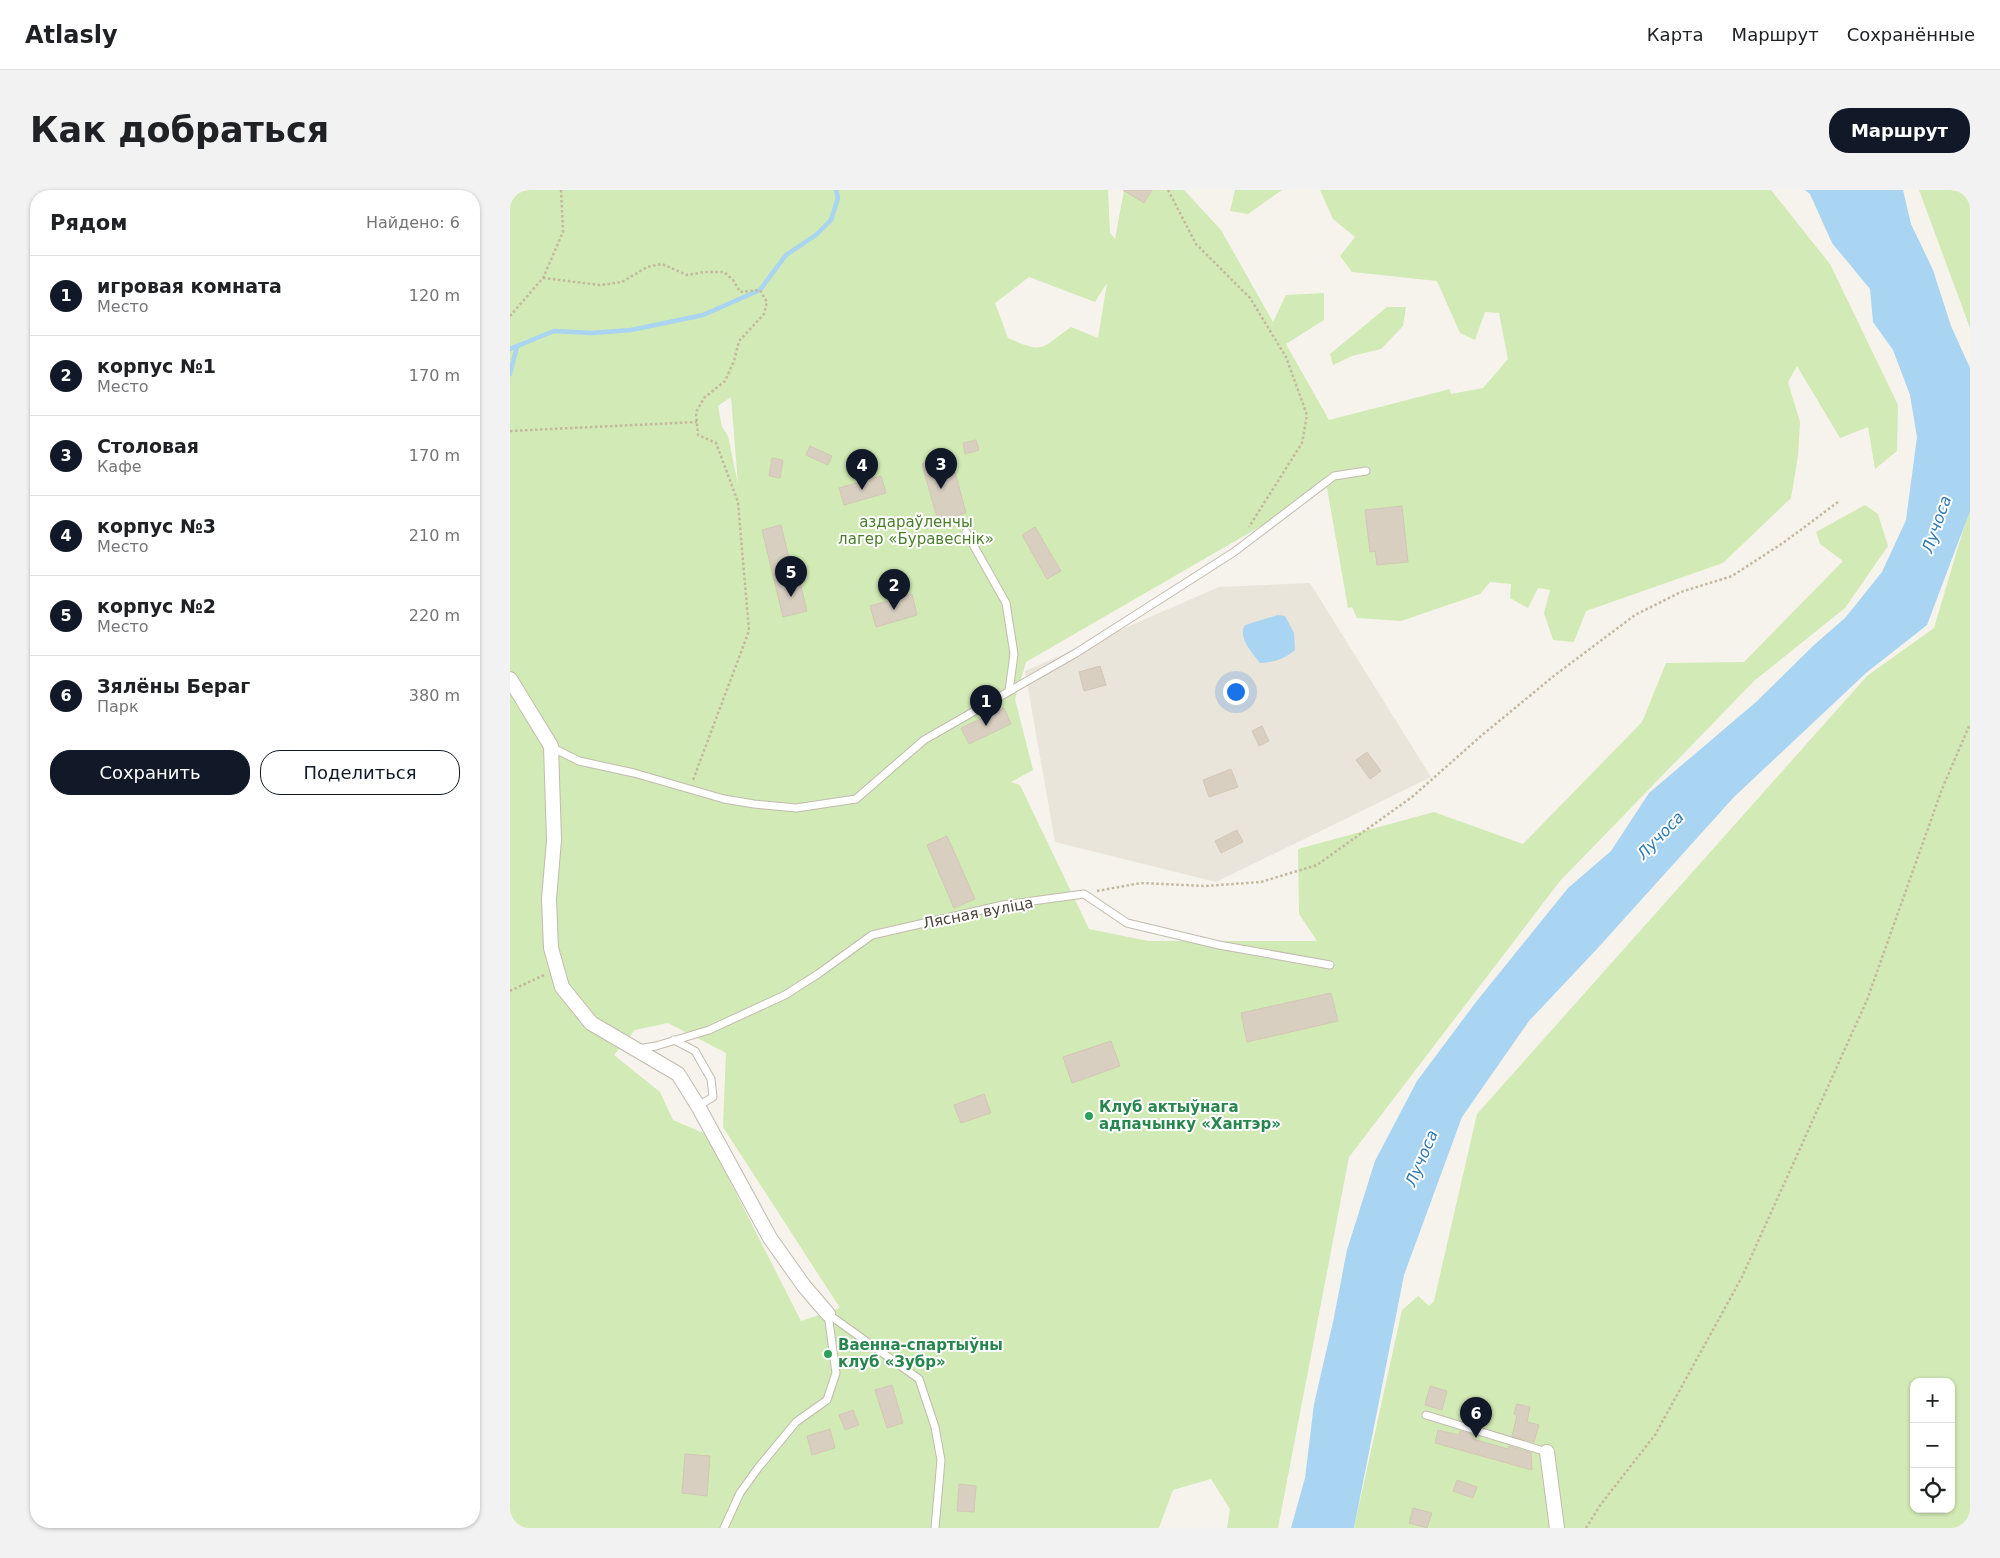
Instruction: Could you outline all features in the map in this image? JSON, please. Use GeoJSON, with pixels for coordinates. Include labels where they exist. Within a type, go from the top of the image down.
{"type":"FeatureCollection","features":[{"type":"Feature","properties":{"kind":"street"},"geometry":{"type":"LineString","coordinates":[[510,679],[551,746],[554,840],[549,899],[551,948],[562,987],[590,1024],[678,1074],[698,1106],[770,1238],[804,1286],[828,1314]]}},
{"type":"Feature","properties":{"kind":"street"},"geometry":{"type":"LineString","coordinates":[[1547,1452],[1557,1528]]}},
{"type":"Feature","properties":{"kind":"lane"},"geometry":{"type":"LineString","coordinates":[[551,746],[579,761],[634,773],[724,799],[796,808],[856,798],[924,740],[1076,652],[1234,552],[1334,476],[1366,471]]}},
{"type":"Feature","properties":{"kind":"lane"},"geometry":{"type":"LineString","coordinates":[[966,532],[1006,603],[1014,654],[1009,691]]}},
{"type":"Feature","properties":{"kind":"lane"},"geometry":{"type":"LineString","coordinates":[[1084,894],[1127,924],[1218,945],[1330,965]]}},
{"type":"Feature","properties":{"kind":"lane","name":"Лясная вуліца"},"geometry":{"type":"LineString","coordinates":[[674,1040],[709,1030],[785,995],[872,935],[1003,905],[1084,894]]}},
{"type":"Feature","properties":{"kind":"lane"},"geometry":{"type":"LineString","coordinates":[[633,1050],[674,1040],[695,1051],[711,1079],[713,1097],[698,1106]]}},
{"type":"Feature","properties":{"kind":"lane"},"geometry":{"type":"LineString","coordinates":[[724,1528],[740,1493],[758,1468],[796,1422],[827,1400],[836,1373],[828,1314]]}},
{"type":"Feature","properties":{"kind":"lane"},"geometry":{"type":"LineString","coordinates":[[828,1314],[919,1379],[936,1427],[941,1460],[935,1528]]}},
{"type":"Feature","properties":{"kind":"lane"},"geometry":{"type":"LineString","coordinates":[[1426,1415],[1547,1452]]}},
{"type":"Feature","properties":{"kind":"path"},"geometry":{"type":"LineString","coordinates":[[510,316],[543,278],[564,232],[561,190]]}},
{"type":"Feature","properties":{"kind":"path"},"geometry":{"type":"LineString","coordinates":[[1168,190],[1196,244],[1250,298],[1286,357],[1307,415],[1302,443],[1234,552]]}},
{"type":"Feature","properties":{"kind":"path"},"geometry":{"type":"LineString","coordinates":[[543,278],[600,285],[622,282],[647,267],[662,264],[688,275],[705,272],[724,272],[733,280],[740,292],[760,290],[768,302],[764,314],[739,341],[734,361],[725,381],[704,398],[696,412],[698,435],[716,443],[738,502],[749,631],[690,789]]}},
{"type":"Feature","properties":{"kind":"path"},"geometry":{"type":"LineString","coordinates":[[510,312],[516,309]]}},
{"type":"Feature","properties":{"kind":"path"},"geometry":{"type":"LineString","coordinates":[[510,431],[697,422]]}},
{"type":"Feature","properties":{"kind":"path"},"geometry":{"type":"LineString","coordinates":[[1084,894],[1141,883],[1205,886],[1261,882],[1317,865],[1412,797],[1554,675],[1634,615],[1681,592],[1732,576],[1784,543],[1838,502]]}},
{"type":"Feature","properties":{"kind":"path"},"geometry":{"type":"LineString","coordinates":[[1586,1528],[1601,1504],[1655,1435],[1742,1278],[1867,1000],[1942,789],[1970,724]]}},
{"type":"Feature","properties":{"kind":"path"},"geometry":{"type":"LineString","coordinates":[[1966,733],[1970,730]]}},
{"type":"Feature","properties":{"kind":"path"},"geometry":{"type":"LineString","coordinates":[[510,991],[557,969]]}},
{"type":"Feature","properties":{"kind":"shaded area"},"geometry":{"type":"Polygon","coordinates":[[[1310,583],[1431,777],[1216,882],[1055,842],[1025,671],[1219,587],[1310,583]]]}},
{"type":"Feature","properties":{"kind":"green space","name":"аздараўленчы лагер «Буравеснік»"},"geometry":{"type":"Polygon","coordinates":[[[510,190],[1108,190],[1110,233],[1115,239],[1124,190],[1184,190],[1221,230],[1273,322],[1286,295],[1324,293],[1324,320],[1286,344],[1329,420],[1450,389],[1451,394],[1483,388],[1508,359],[1499,313],[1485,312],[1475,340],[1460,333],[1437,281],[1352,272],[1340,256],[1355,237],[1333,219],[1320,190],[1771,190],[1830,264],[1898,405],[1897,451],[1875,469],[1868,427],[1840,438],[1797,366],[1788,382],[1800,422],[1798,456],[1791,498],[1723,563],[1586,611],[1574,642],[1553,640],[1544,613],[1550,590],[1538,588],[1528,608],[1510,598],[1511,584],[1490,582],[1480,594],[1401,621],[1357,618],[1352,607],[1348,608],[1327,488],[1026,662],[1015,699],[1033,770],[1011,782],[1020,785],[1089,929],[1148,941],[1317,941],[1299,914],[1298,849],[1434,812],[1523,844],[1642,722],[1666,663],[1744,662],[1843,561],[1820,544],[1816,532],[1865,505],[1878,514],[1888,546],[1845,608],[1754,681],[1560,881],[1349,1157],[1278,1528],[1227,1528],[1230,1509],[1211,1479],[1173,1490],[1159,1528],[510,1528],[510,190]],[[1029,277],[995,303],[1008,338],[1029,346],[1042,347],[1071,327],[1098,338],[1107,283],[1095,302],[1029,277]],[[731,397],[718,406],[722,427],[728,436],[738,484],[731,397]],[[668,1023],[635,1030],[614,1055],[660,1092],[673,1120],[706,1134],[801,1321],[840,1308],[723,1127],[726,1053],[668,1023]]]}},
{"type":"Feature","properties":{"kind":"green space"},"geometry":{"type":"Polygon","coordinates":[[[1235,190],[1282,190],[1248,214],[1230,211],[1235,190]]]}},
{"type":"Feature","properties":{"kind":"green space"},"geometry":{"type":"Polygon","coordinates":[[[1919,190],[1970,190],[1970,328],[1919,190]]]}},
{"type":"Feature","properties":{"kind":"green space"},"geometry":{"type":"Polygon","coordinates":[[[1387,307],[1406,307],[1403,326],[1381,349],[1352,356],[1333,365],[1330,354],[1387,307]]]}},
{"type":"Feature","properties":{"kind":"green space"},"geometry":{"type":"Polygon","coordinates":[[[1970,507],[1970,1528],[1354,1528],[1402,1310],[1418,1296],[1429,1306],[1434,1301],[1477,1114],[1867,676],[1934,628],[1970,507]]]}},
{"type":"Feature","properties":{"kind":"water","name":"Лучоса"},"geometry":{"type":"Polygon","coordinates":[[[1805,190],[1903,190],[1911,224],[1933,270],[1951,326],[1970,368],[1970,511],[1927,625],[1866,673],[1734,797],[1529,1021],[1462,1117],[1404,1275],[1354,1528],[1291,1528],[1305,1478],[1314,1404],[1347,1250],[1375,1161],[1417,1081],[1476,1002],[1568,888],[1611,851],[1649,793],[1756,702],[1814,645],[1845,618],[1882,572],[1906,520],[1917,437],[1910,395],[1893,350],[1873,322],[1870,289],[1832,243],[1810,194],[1805,190]]]}},
{"type":"Feature","properties":{"kind":"water"},"geometry":{"type":"Polygon","coordinates":[[[1278,615],[1285,616],[1294,633],[1295,650],[1279,659],[1260,663],[1244,640],[1243,630],[1245,625],[1278,615]]]}},
{"type":"Feature","properties":{"kind":"building"},"geometry":{"type":"Polygon","coordinates":[[[1123,190],[1152,190],[1144,203],[1123,190]]]}},
{"type":"Feature","properties":{"kind":"building"},"geometry":{"type":"Polygon","coordinates":[[[976,440],[979,450],[965,454],[963,443],[976,440]]]}},
{"type":"Feature","properties":{"kind":"building"},"geometry":{"type":"Polygon","coordinates":[[[810,446],[832,456],[828,465],[806,455],[810,446]]]}},
{"type":"Feature","properties":{"kind":"building"},"geometry":{"type":"Polygon","coordinates":[[[943,457],[948,474],[955,472],[966,513],[938,521],[922,464],[943,457]]]}},
{"type":"Feature","properties":{"kind":"building"},"geometry":{"type":"Polygon","coordinates":[[[772,458],[783,460],[780,478],[769,476],[772,458]]]}},
{"type":"Feature","properties":{"kind":"building"},"geometry":{"type":"Polygon","coordinates":[[[881,476],[886,493],[844,505],[839,488],[881,476]]]}},
{"type":"Feature","properties":{"kind":"building"},"geometry":{"type":"Polygon","coordinates":[[[1402,506],[1408,562],[1377,565],[1375,551],[1370,552],[1365,510],[1402,506]]]}},
{"type":"Feature","properties":{"kind":"building"},"geometry":{"type":"Polygon","coordinates":[[[781,525],[794,579],[799,578],[807,611],[783,617],[762,530],[781,525]]]}},
{"type":"Feature","properties":{"kind":"building"},"geometry":{"type":"Polygon","coordinates":[[[1035,527],[1061,571],[1047,579],[1022,535],[1035,527]]]}},
{"type":"Feature","properties":{"kind":"building"},"geometry":{"type":"Polygon","coordinates":[[[912,594],[917,615],[876,627],[870,606],[912,594]]]}},
{"type":"Feature","properties":{"kind":"building"},"geometry":{"type":"Polygon","coordinates":[[[1100,666],[1106,685],[1084,691],[1079,672],[1100,666]]]}},
{"type":"Feature","properties":{"kind":"building"},"geometry":{"type":"Polygon","coordinates":[[[1004,708],[1011,724],[969,744],[961,728],[1004,708]]]}},
{"type":"Feature","properties":{"kind":"building"},"geometry":{"type":"Polygon","coordinates":[[[1262,726],[1269,741],[1259,746],[1252,731],[1262,726]]]}},
{"type":"Feature","properties":{"kind":"building"},"geometry":{"type":"Polygon","coordinates":[[[1367,752],[1381,771],[1370,779],[1356,760],[1367,752]]]}},
{"type":"Feature","properties":{"kind":"building"},"geometry":{"type":"Polygon","coordinates":[[[1231,769],[1238,787],[1209,797],[1203,780],[1231,769]]]}},
{"type":"Feature","properties":{"kind":"building"},"geometry":{"type":"Polygon","coordinates":[[[1237,830],[1243,842],[1221,853],[1215,841],[1237,830]]]}},
{"type":"Feature","properties":{"kind":"building"},"geometry":{"type":"Polygon","coordinates":[[[947,836],[975,899],[954,908],[927,845],[947,836]]]}},
{"type":"Feature","properties":{"kind":"building"},"geometry":{"type":"Polygon","coordinates":[[[1331,993],[1338,1021],[1247,1042],[1241,1013],[1331,993]]]}},
{"type":"Feature","properties":{"kind":"building"},"geometry":{"type":"Polygon","coordinates":[[[1111,1041],[1120,1066],[1072,1083],[1063,1057],[1111,1041]]]}},
{"type":"Feature","properties":{"kind":"building"},"geometry":{"type":"Polygon","coordinates":[[[984,1094],[991,1113],[961,1123],[954,1105],[984,1094]]]}},
{"type":"Feature","properties":{"kind":"building"},"geometry":{"type":"Polygon","coordinates":[[[892,1385],[903,1423],[887,1428],[875,1390],[892,1385]]]}},
{"type":"Feature","properties":{"kind":"building"},"geometry":{"type":"Polygon","coordinates":[[[1430,1386],[1447,1391],[1442,1410],[1425,1405],[1430,1386]]]}},
{"type":"Feature","properties":{"kind":"building"},"geometry":{"type":"Polygon","coordinates":[[[1468,1398],[1482,1402],[1476,1425],[1462,1421],[1468,1398]]]}},
{"type":"Feature","properties":{"kind":"building"},"geometry":{"type":"Polygon","coordinates":[[[1517,1404],[1530,1407],[1527,1422],[1539,1425],[1534,1442],[1512,1436],[1517,1415],[1514,1414],[1517,1404]]]}},
{"type":"Feature","properties":{"kind":"building"},"geometry":{"type":"Polygon","coordinates":[[[853,1410],[859,1425],[845,1430],[839,1415],[853,1410]]]}},
{"type":"Feature","properties":{"kind":"building"},"geometry":{"type":"Polygon","coordinates":[[[830,1429],[835,1448],[812,1455],[807,1436],[830,1429]]]}},
{"type":"Feature","properties":{"kind":"building"},"geometry":{"type":"Polygon","coordinates":[[[1438,1430],[1459,1435],[1460,1431],[1474,1435],[1473,1439],[1508,1449],[1509,1446],[1531,1453],[1532,1470],[1435,1443],[1438,1430]]]}},
{"type":"Feature","properties":{"kind":"building"},"geometry":{"type":"Polygon","coordinates":[[[685,1454],[710,1456],[707,1496],[682,1493],[685,1454]]]}},
{"type":"Feature","properties":{"kind":"building"},"geometry":{"type":"Polygon","coordinates":[[[1457,1480],[1477,1487],[1473,1498],[1453,1491],[1457,1480]]]}},
{"type":"Feature","properties":{"kind":"building"},"geometry":{"type":"Polygon","coordinates":[[[959,1484],[976,1486],[974,1512],[957,1511],[959,1484]]]}},
{"type":"Feature","properties":{"kind":"building"},"geometry":{"type":"Polygon","coordinates":[[[1413,1508],[1432,1513],[1427,1528],[1409,1523],[1413,1508]]]}},
{"type":"Feature","properties":{"kind":"waterway"},"geometry":{"type":"LineString","coordinates":[[510,349],[554,331],[592,333],[631,330],[703,315],[760,290],[786,255],[816,235],[831,220],[838,198],[836,190]]}},
{"type":"Feature","properties":{"kind":"waterway"},"geometry":{"type":"LineString","coordinates":[[510,374],[517,346]]}},
{"type":"Feature","properties":{"kind":"place","name":"Столовая"},"geometry":{"type":"Point","coordinates":[941,489]}},
{"type":"Feature","properties":{"kind":"place","name":"корпус №3"},"geometry":{"type":"Point","coordinates":[862,490]}},
{"type":"Feature","properties":{"kind":"place","name":"корпус №2"},"geometry":{"type":"Point","coordinates":[791,597]}},
{"type":"Feature","properties":{"kind":"place","name":"корпус №1"},"geometry":{"type":"Point","coordinates":[894,610]}},
{"type":"Feature","properties":{"kind":"place","name":"игровая комната"},"geometry":{"type":"Point","coordinates":[986,726]}},
{"type":"Feature","properties":{"kind":"place","name":"Клуб актыўнага адпачынку «Хантэр»"},"geometry":{"type":"Point","coordinates":[1089,1116]}},
{"type":"Feature","properties":{"kind":"place","name":"Ваенна-спартыўны клуб «Зубр»"},"geometry":{"type":"Point","coordinates":[828,1354]}},
{"type":"Feature","properties":{"kind":"place","name":"Зялёны Бераг"},"geometry":{"type":"Point","coordinates":[1476,1438]}}]}
